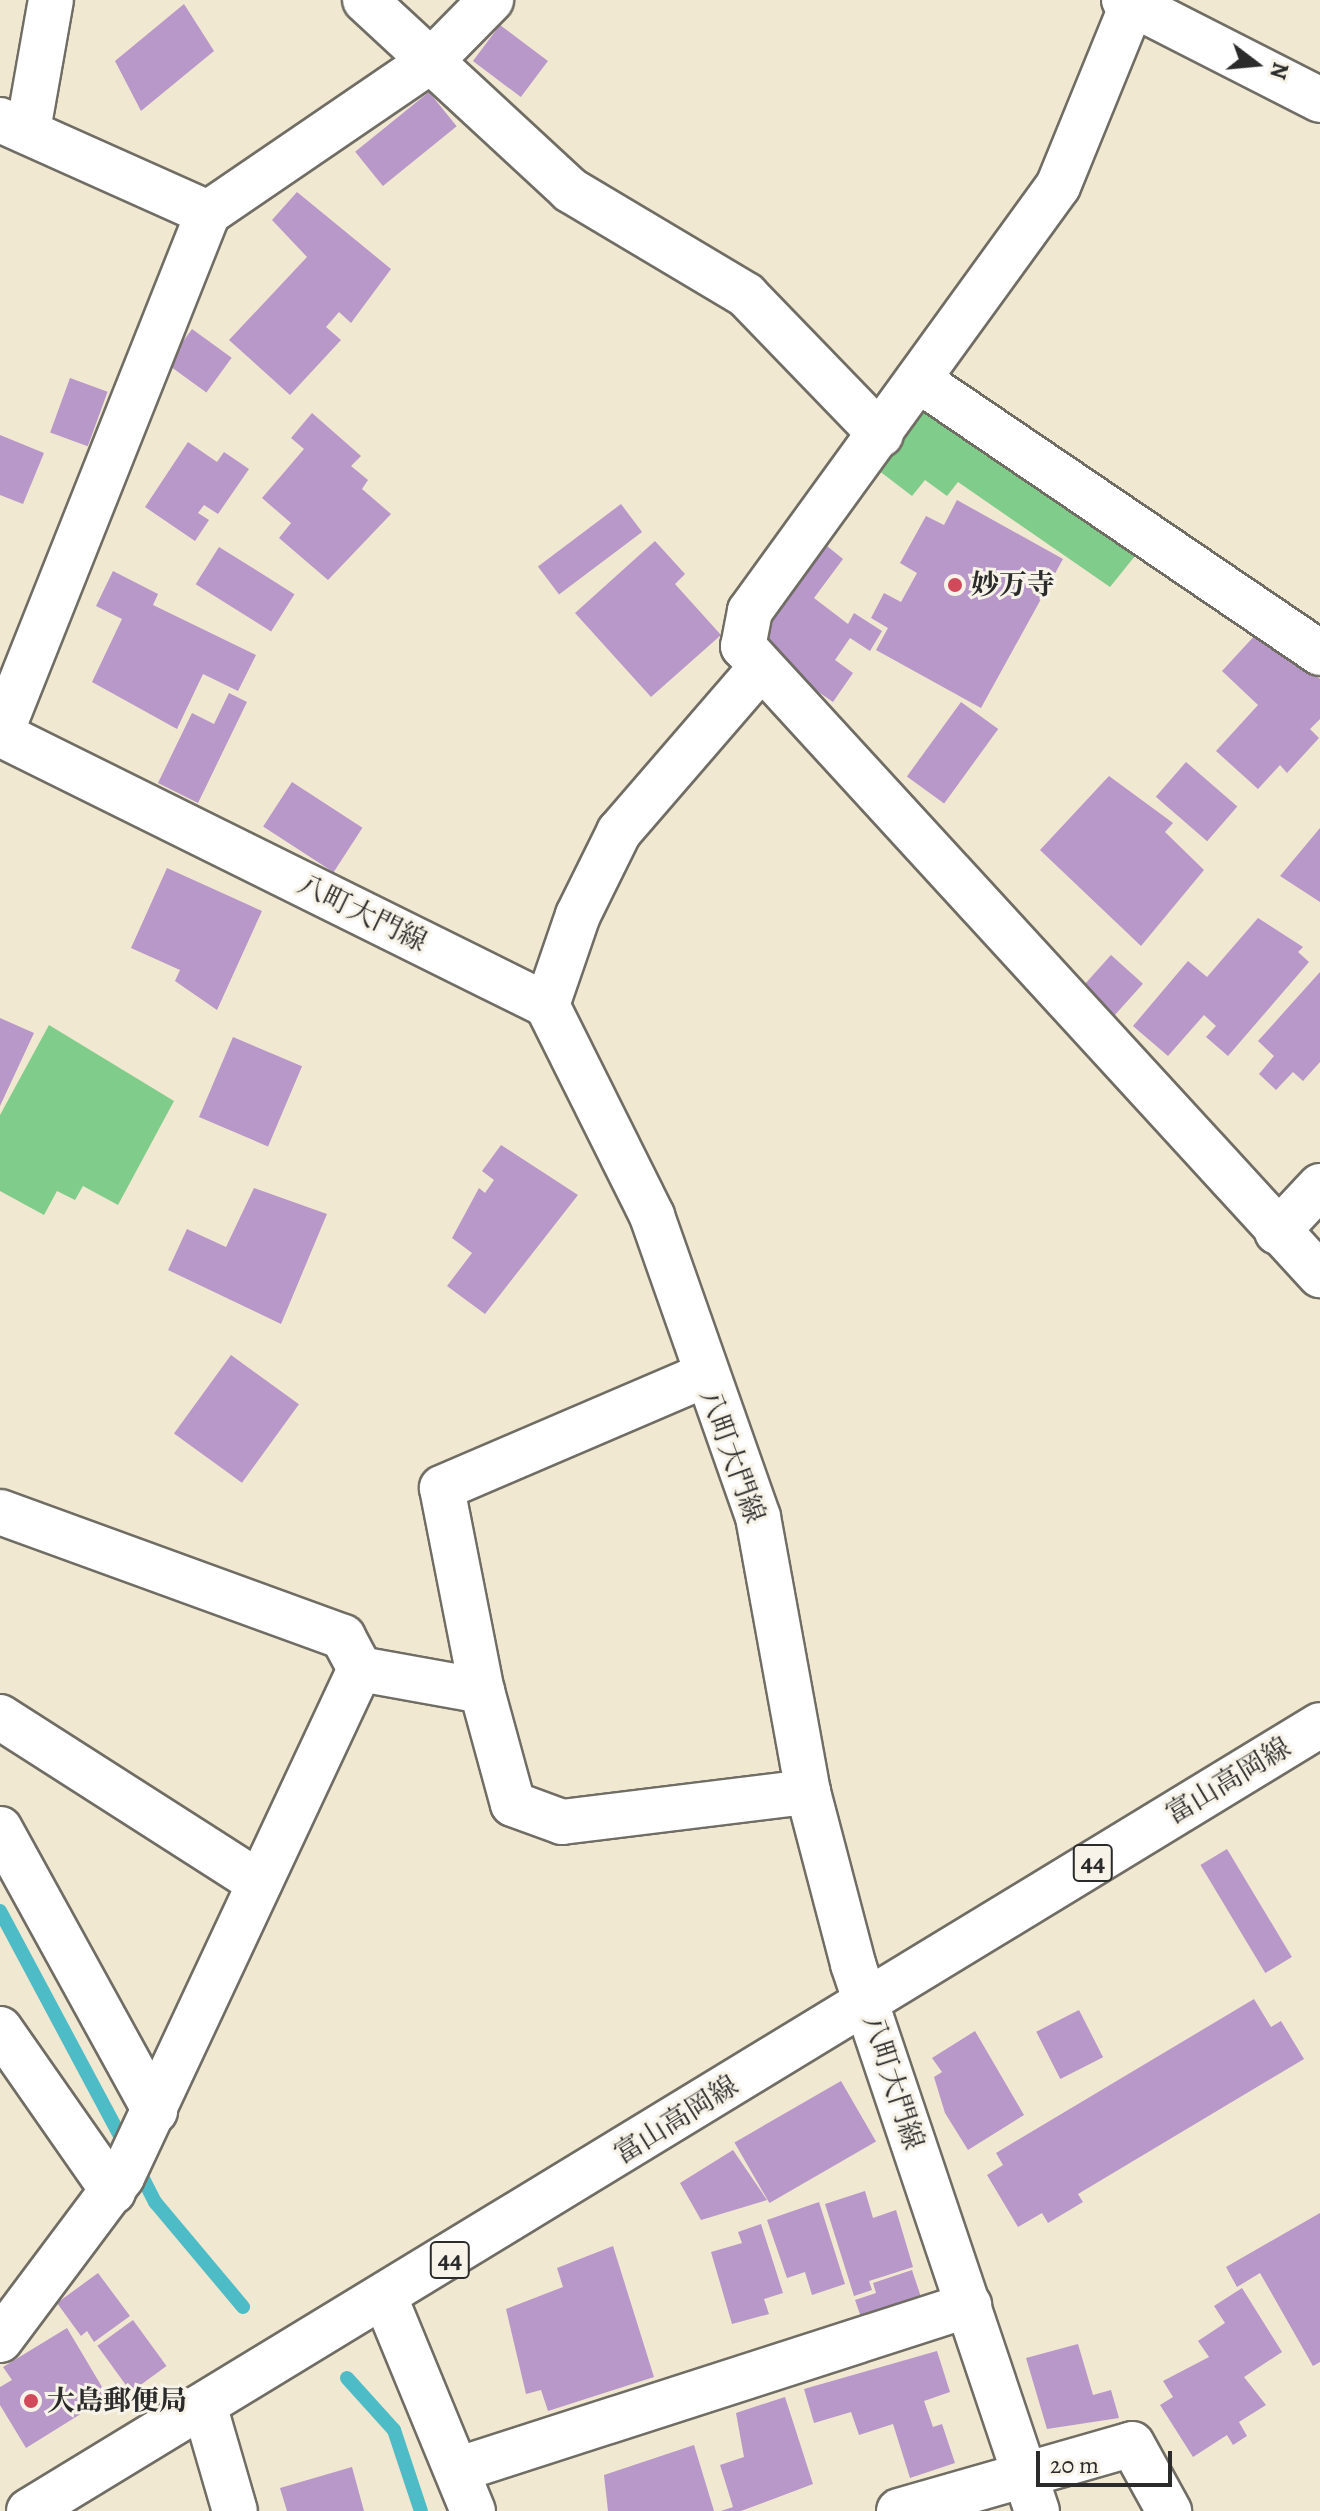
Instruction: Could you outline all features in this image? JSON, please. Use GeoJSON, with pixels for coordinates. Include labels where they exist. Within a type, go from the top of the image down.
{"type":"FeatureCollection","features":[{"type":"Feature","properties":{"kind":"street"},"geometry":{"type":"LineString","coordinates":[[51,0],[14,125],[208,213]]}},
{"type":"Feature","properties":{"kind":"street"},"geometry":{"type":"LineString","coordinates":[[365,0],[570,190],[746,295],[881,435]]}},
{"type":"Feature","properties":{"kind":"street"},"geometry":{"type":"LineString","coordinates":[[0,734],[208,213],[431,61],[491,0]]}},
{"type":"Feature","properties":{"kind":"street"},"geometry":{"type":"LineString","coordinates":[[1320,100],[1130,2],[1058,186],[881,435],[750,611],[743,646],[759,670],[1320,1275]]}},
{"type":"Feature","properties":{"kind":"street"},"geometry":{"type":"LineString","coordinates":[[920,381],[1320,653]]}},
{"type":"Feature","properties":{"kind":"street"},"geometry":{"type":"LineString","coordinates":[[547,1005],[578,915],[619,832],[759,670]]}},
{"type":"Feature","properties":{"kind":"street","name":"八町大門線"},"geometry":{"type":"LineString","coordinates":[[0,734],[547,1005],[652,1216],[703,1376],[758,1517],[808,1792],[866,2001],[1032,2491]]}},
{"type":"Feature","properties":{"kind":"street"},"geometry":{"type":"LineString","coordinates":[[1277,1232],[1320,1186]]}},
{"type":"Feature","properties":{"kind":"street"},"geometry":{"type":"LineString","coordinates":[[703,1376],[442,1488],[482,1691],[513,1804],[562,1822],[808,1792]]}},
{"type":"Feature","properties":{"kind":"street"},"geometry":{"type":"LineString","coordinates":[[0,1512],[343,1637],[360,1669]]}},
{"type":"Feature","properties":{"kind":"street"},"geometry":{"type":"LineString","coordinates":[[360,1669],[482,1691]]}},
{"type":"Feature","properties":{"kind":"street"},"geometry":{"type":"LineString","coordinates":[[0,2340],[118,2184],[360,1669]]}},
{"type":"Feature","properties":{"kind":"street"},"geometry":{"type":"LineString","coordinates":[[0,1717],[260,1883]]}},
{"type":"Feature","properties":{"kind":"street","name":"富山高岡線"},"geometry":{"type":"LineString","coordinates":[[29,2511],[386,2300],[866,2001],[1320,1725]]}},
{"type":"Feature","properties":{"kind":"street"},"geometry":{"type":"LineString","coordinates":[[0,1829],[149,2123]]}},
{"type":"Feature","properties":{"kind":"street"},"geometry":{"type":"LineString","coordinates":[[0,2029],[118,2184]]}},
{"type":"Feature","properties":{"kind":"street"},"geometry":{"type":"LineString","coordinates":[[386,2300],[460,2469],[473,2511]]}},
{"type":"Feature","properties":{"kind":"street"},"geometry":{"type":"LineString","coordinates":[[460,2469],[969,2305]]}},
{"type":"Feature","properties":{"kind":"street"},"geometry":{"type":"LineString","coordinates":[[205,2408],[235,2511]]}},
{"type":"Feature","properties":{"kind":"street"},"geometry":{"type":"LineString","coordinates":[[899,2511],[1032,2491],[1132,2444],[1169,2511]]}},
{"type":"Feature","properties":{"kind":"green space"},"geometry":{"type":"Polygon","coordinates":[[[927,404],[1139,551],[1110,587],[958,482],[947,496],[925,480],[912,496],[878,470],[927,404]]]}},
{"type":"Feature","properties":{"kind":"green space"},"geometry":{"type":"Polygon","coordinates":[[[49,1025],[174,1101],[118,1205],[83,1186],[75,1200],[57,1191],[44,1215],[0,1191],[0,1115],[49,1025]]]}},
{"type":"Feature","properties":{"kind":"building"},"geometry":{"type":"Polygon","coordinates":[[[184,4],[214,51],[141,111],[115,61],[184,4]]]}},
{"type":"Feature","properties":{"kind":"building"},"geometry":{"type":"Polygon","coordinates":[[[500,25],[548,61],[521,97],[473,61],[500,25]]]}},
{"type":"Feature","properties":{"kind":"building"},"geometry":{"type":"Polygon","coordinates":[[[429,92],[457,126],[383,186],[355,152],[429,92]]]}},
{"type":"Feature","properties":{"kind":"building"},"geometry":{"type":"Polygon","coordinates":[[[297,192],[391,269],[351,323],[339,312],[326,327],[341,340],[290,395],[229,340],[307,257],[272,220],[297,192]]]}},
{"type":"Feature","properties":{"kind":"building"},"geometry":{"type":"Polygon","coordinates":[[[192,329],[232,358],[206,393],[167,364],[192,329]]]}},
{"type":"Feature","properties":{"kind":"building"},"geometry":{"type":"Polygon","coordinates":[[[70,378],[108,392],[88,446],[50,433],[70,378]]]}},
{"type":"Feature","properties":{"kind":"building"},"geometry":{"type":"Polygon","coordinates":[[[312,413],[361,456],[351,466],[368,480],[362,489],[391,514],[328,580],[279,538],[291,523],[262,498],[304,449],[291,438],[312,413]]]}},
{"type":"Feature","properties":{"kind":"building"},"geometry":{"type":"Polygon","coordinates":[[[0,435],[44,453],[23,504],[0,495],[0,435]]]}},
{"type":"Feature","properties":{"kind":"building"},"geometry":{"type":"Polygon","coordinates":[[[188,442],[217,462],[224,452],[249,469],[218,514],[204,505],[198,513],[209,520],[195,541],[145,507],[188,442]]]}},
{"type":"Feature","properties":{"kind":"building","name":"妙万寺"},"geometry":{"type":"Polygon","coordinates":[[[957,500],[1063,559],[981,708],[876,650],[888,628],[871,618],[884,593],[901,602],[917,573],[900,563],[926,516],[944,525],[957,500]]]}},
{"type":"Feature","properties":{"kind":"building"},"geometry":{"type":"Polygon","coordinates":[[[621,504],[642,532],[559,595],[538,567],[621,504]]]}},
{"type":"Feature","properties":{"kind":"building"},"geometry":{"type":"Polygon","coordinates":[[[655,541],[685,574],[675,584],[721,635],[651,697],[575,613],[655,541]]]}},
{"type":"Feature","properties":{"kind":"building"},"geometry":{"type":"Polygon","coordinates":[[[827,546],[843,559],[814,598],[848,624],[854,613],[882,631],[870,651],[850,638],[835,660],[853,673],[833,702],[772,660],[764,629],[827,546]]]}},
{"type":"Feature","properties":{"kind":"building"},"geometry":{"type":"Polygon","coordinates":[[[219,547],[294,594],[271,631],[196,584],[219,547]]]}},
{"type":"Feature","properties":{"kind":"building"},"geometry":{"type":"Polygon","coordinates":[[[113,571],[158,594],[153,605],[256,655],[238,691],[203,674],[177,729],[92,682],[122,619],[96,606],[113,571]]]}},
{"type":"Feature","properties":{"kind":"building"},"geometry":{"type":"Polygon","coordinates":[[[1258,632],[1320,679],[1320,719],[1310,729],[1319,738],[1287,773],[1280,765],[1258,789],[1216,751],[1258,705],[1222,671],[1258,632]]]}},
{"type":"Feature","properties":{"kind":"building"},"geometry":{"type":"Polygon","coordinates":[[[229,693],[247,702],[198,803],[158,783],[192,713],[214,724],[229,693]]]}},
{"type":"Feature","properties":{"kind":"building"},"geometry":{"type":"Polygon","coordinates":[[[961,702],[998,729],[944,803],[907,776],[961,702]]]}},
{"type":"Feature","properties":{"kind":"building"},"geometry":{"type":"Polygon","coordinates":[[[1186,762],[1237,807],[1207,841],[1156,797],[1186,762]]]}},
{"type":"Feature","properties":{"kind":"building"},"geometry":{"type":"Polygon","coordinates":[[[1109,776],[1173,823],[1165,832],[1204,870],[1141,946],[1040,850],[1109,776]]]}},
{"type":"Feature","properties":{"kind":"building"},"geometry":{"type":"Polygon","coordinates":[[[292,782],[362,828],[334,872],[263,826],[292,782]]]}},
{"type":"Feature","properties":{"kind":"building"},"geometry":{"type":"Polygon","coordinates":[[[1320,828],[1320,902],[1280,876],[1320,828]]]}},
{"type":"Feature","properties":{"kind":"building"},"geometry":{"type":"Polygon","coordinates":[[[167,868],[262,911],[217,1010],[175,981],[180,970],[131,948],[167,868]]]}},
{"type":"Feature","properties":{"kind":"building"},"geometry":{"type":"Polygon","coordinates":[[[1258,918],[1303,947],[1298,952],[1309,962],[1228,1056],[1206,1037],[1216,1026],[1204,1015],[1168,1056],[1133,1026],[1188,961],[1207,977],[1258,918]]]}},
{"type":"Feature","properties":{"kind":"building"},"geometry":{"type":"Polygon","coordinates":[[[1111,955],[1143,984],[1112,1019],[1080,990],[1111,955]]]}},
{"type":"Feature","properties":{"kind":"building"},"geometry":{"type":"Polygon","coordinates":[[[1320,972],[1320,1062],[1303,1081],[1293,1072],[1276,1090],[1259,1074],[1274,1056],[1258,1041],[1320,972]]]}},
{"type":"Feature","properties":{"kind":"building"},"geometry":{"type":"Polygon","coordinates":[[[0,1018],[34,1033],[0,1106],[0,1018]]]}},
{"type":"Feature","properties":{"kind":"building"},"geometry":{"type":"Polygon","coordinates":[[[233,1037],[302,1066],[268,1146],[199,1117],[233,1037]]]}},
{"type":"Feature","properties":{"kind":"building"},"geometry":{"type":"Polygon","coordinates":[[[501,1145],[578,1195],[485,1314],[447,1286],[472,1253],[452,1238],[479,1188],[485,1193],[494,1180],[482,1171],[501,1145]]]}},
{"type":"Feature","properties":{"kind":"building"},"geometry":{"type":"Polygon","coordinates":[[[254,1188],[327,1214],[281,1324],[168,1270],[187,1229],[226,1247],[254,1188]]]}},
{"type":"Feature","properties":{"kind":"building"},"geometry":{"type":"Polygon","coordinates":[[[231,1355],[299,1404],[242,1483],[174,1433],[231,1355]]]}},
{"type":"Feature","properties":{"kind":"building"},"geometry":{"type":"Polygon","coordinates":[[[1227,1849],[1292,1957],[1265,1973],[1200,1865],[1227,1849]]]}},
{"type":"Feature","properties":{"kind":"building"},"geometry":{"type":"Polygon","coordinates":[[[1254,1999],[1271,2027],[1281,2021],[1304,2059],[1078,2194],[1083,2202],[1048,2223],[1042,2213],[1018,2227],[987,2175],[1003,2165],[996,2153],[1254,1999]]]}},
{"type":"Feature","properties":{"kind":"building"},"geometry":{"type":"Polygon","coordinates":[[[1079,2010],[1103,2057],[1060,2079],[1036,2032],[1079,2010]]]}},
{"type":"Feature","properties":{"kind":"building"},"geometry":{"type":"Polygon","coordinates":[[[975,2031],[1024,2115],[968,2150],[945,2113],[934,2077],[942,2072],[932,2058],[975,2031]]]}},
{"type":"Feature","properties":{"kind":"building"},"geometry":{"type":"Polygon","coordinates":[[[841,2081],[876,2142],[769,2203],[734,2142],[841,2081]]]}},
{"type":"Feature","properties":{"kind":"building"},"geometry":{"type":"Polygon","coordinates":[[[733,2150],[767,2200],[701,2220],[680,2183],[733,2150]]]}},
{"type":"Feature","properties":{"kind":"building"},"geometry":{"type":"Polygon","coordinates":[[[865,2191],[873,2218],[896,2210],[913,2267],[869,2281],[872,2290],[854,2296],[825,2204],[865,2191]]]}},
{"type":"Feature","properties":{"kind":"building"},"geometry":{"type":"Polygon","coordinates":[[[819,2202],[845,2284],[812,2295],[805,2272],[787,2278],[767,2220],[819,2202]]]}},
{"type":"Feature","properties":{"kind":"building"},"geometry":{"type":"Polygon","coordinates":[[[1320,2213],[1320,2362],[1313,2366],[1260,2273],[1237,2287],[1226,2267],[1320,2213]]]}},
{"type":"Feature","properties":{"kind":"building"},"geometry":{"type":"Polygon","coordinates":[[[761,2224],[783,2293],[764,2299],[769,2314],[732,2324],[711,2252],[742,2243],[738,2232],[761,2224]]]}},
{"type":"Feature","properties":{"kind":"building"},"geometry":{"type":"Polygon","coordinates":[[[613,2246],[654,2377],[548,2411],[541,2390],[526,2394],[506,2309],[563,2287],[557,2268],[613,2246]]]}},
{"type":"Feature","properties":{"kind":"building"},"geometry":{"type":"Polygon","coordinates":[[[912,2270],[922,2300],[862,2320],[855,2300],[876,2293],[873,2283],[912,2270]]]}},
{"type":"Feature","properties":{"kind":"building"},"geometry":{"type":"Polygon","coordinates":[[[98,2273],[130,2316],[94,2342],[87,2331],[81,2336],[57,2303],[98,2273]]]}},
{"type":"Feature","properties":{"kind":"building"},"geometry":{"type":"Polygon","coordinates":[[[1242,2288],[1282,2352],[1244,2377],[1266,2405],[1239,2422],[1247,2436],[1233,2445],[1227,2435],[1193,2457],[1160,2405],[1173,2397],[1163,2381],[1209,2357],[1198,2341],[1225,2323],[1214,2306],[1242,2288]]]}},
{"type":"Feature","properties":{"kind":"building"},"geometry":{"type":"Polygon","coordinates":[[[133,2320],[167,2366],[131,2392],[97,2346],[133,2320]]]}},
{"type":"Feature","properties":{"kind":"building"},"geometry":{"type":"Polygon","coordinates":[[[67,2328],[108,2397],[26,2448],[0,2405],[0,2387],[12,2380],[3,2367],[67,2328]]]}},
{"type":"Feature","properties":{"kind":"building"},"geometry":{"type":"Polygon","coordinates":[[[1078,2344],[1093,2395],[1111,2390],[1119,2418],[1047,2429],[1026,2358],[1078,2344]]]}},
{"type":"Feature","properties":{"kind":"building"},"geometry":{"type":"Polygon","coordinates":[[[937,2351],[950,2392],[924,2401],[933,2427],[942,2424],[955,2463],[910,2478],[893,2424],[859,2435],[851,2412],[814,2423],[804,2389],[937,2351]]]}},
{"type":"Feature","properties":{"kind":"building"},"geometry":{"type":"Polygon","coordinates":[[[785,2397],[813,2484],[741,2511],[721,2511],[733,2507],[720,2465],[744,2457],[736,2413],[785,2397]]]}},
{"type":"Feature","properties":{"kind":"building"},"geometry":{"type":"Polygon","coordinates":[[[694,2445],[714,2511],[608,2511],[604,2475],[694,2445]]]}},
{"type":"Feature","properties":{"kind":"building"},"geometry":{"type":"Polygon","coordinates":[[[352,2467],[364,2511],[287,2511],[280,2488],[352,2467]]]}},
{"type":"Feature","properties":{"kind":"waterway"},"geometry":{"type":"LineString","coordinates":[[0,1911],[126,2147]]}},
{"type":"Feature","properties":{"kind":"waterway"},"geometry":{"type":"LineString","coordinates":[[136,2165],[155,2202],[243,2307]]}},
{"type":"Feature","properties":{"kind":"waterway"},"geometry":{"type":"LineString","coordinates":[[347,2378],[394,2430],[421,2511]]}},
{"type":"Feature","properties":{"kind":"place","name":"妙万寺"},"geometry":{"type":"Point","coordinates":[955,585]}},
{"type":"Feature","properties":{"kind":"place","name":"大島郵便局"},"geometry":{"type":"Point","coordinates":[31,2401]}}]}
